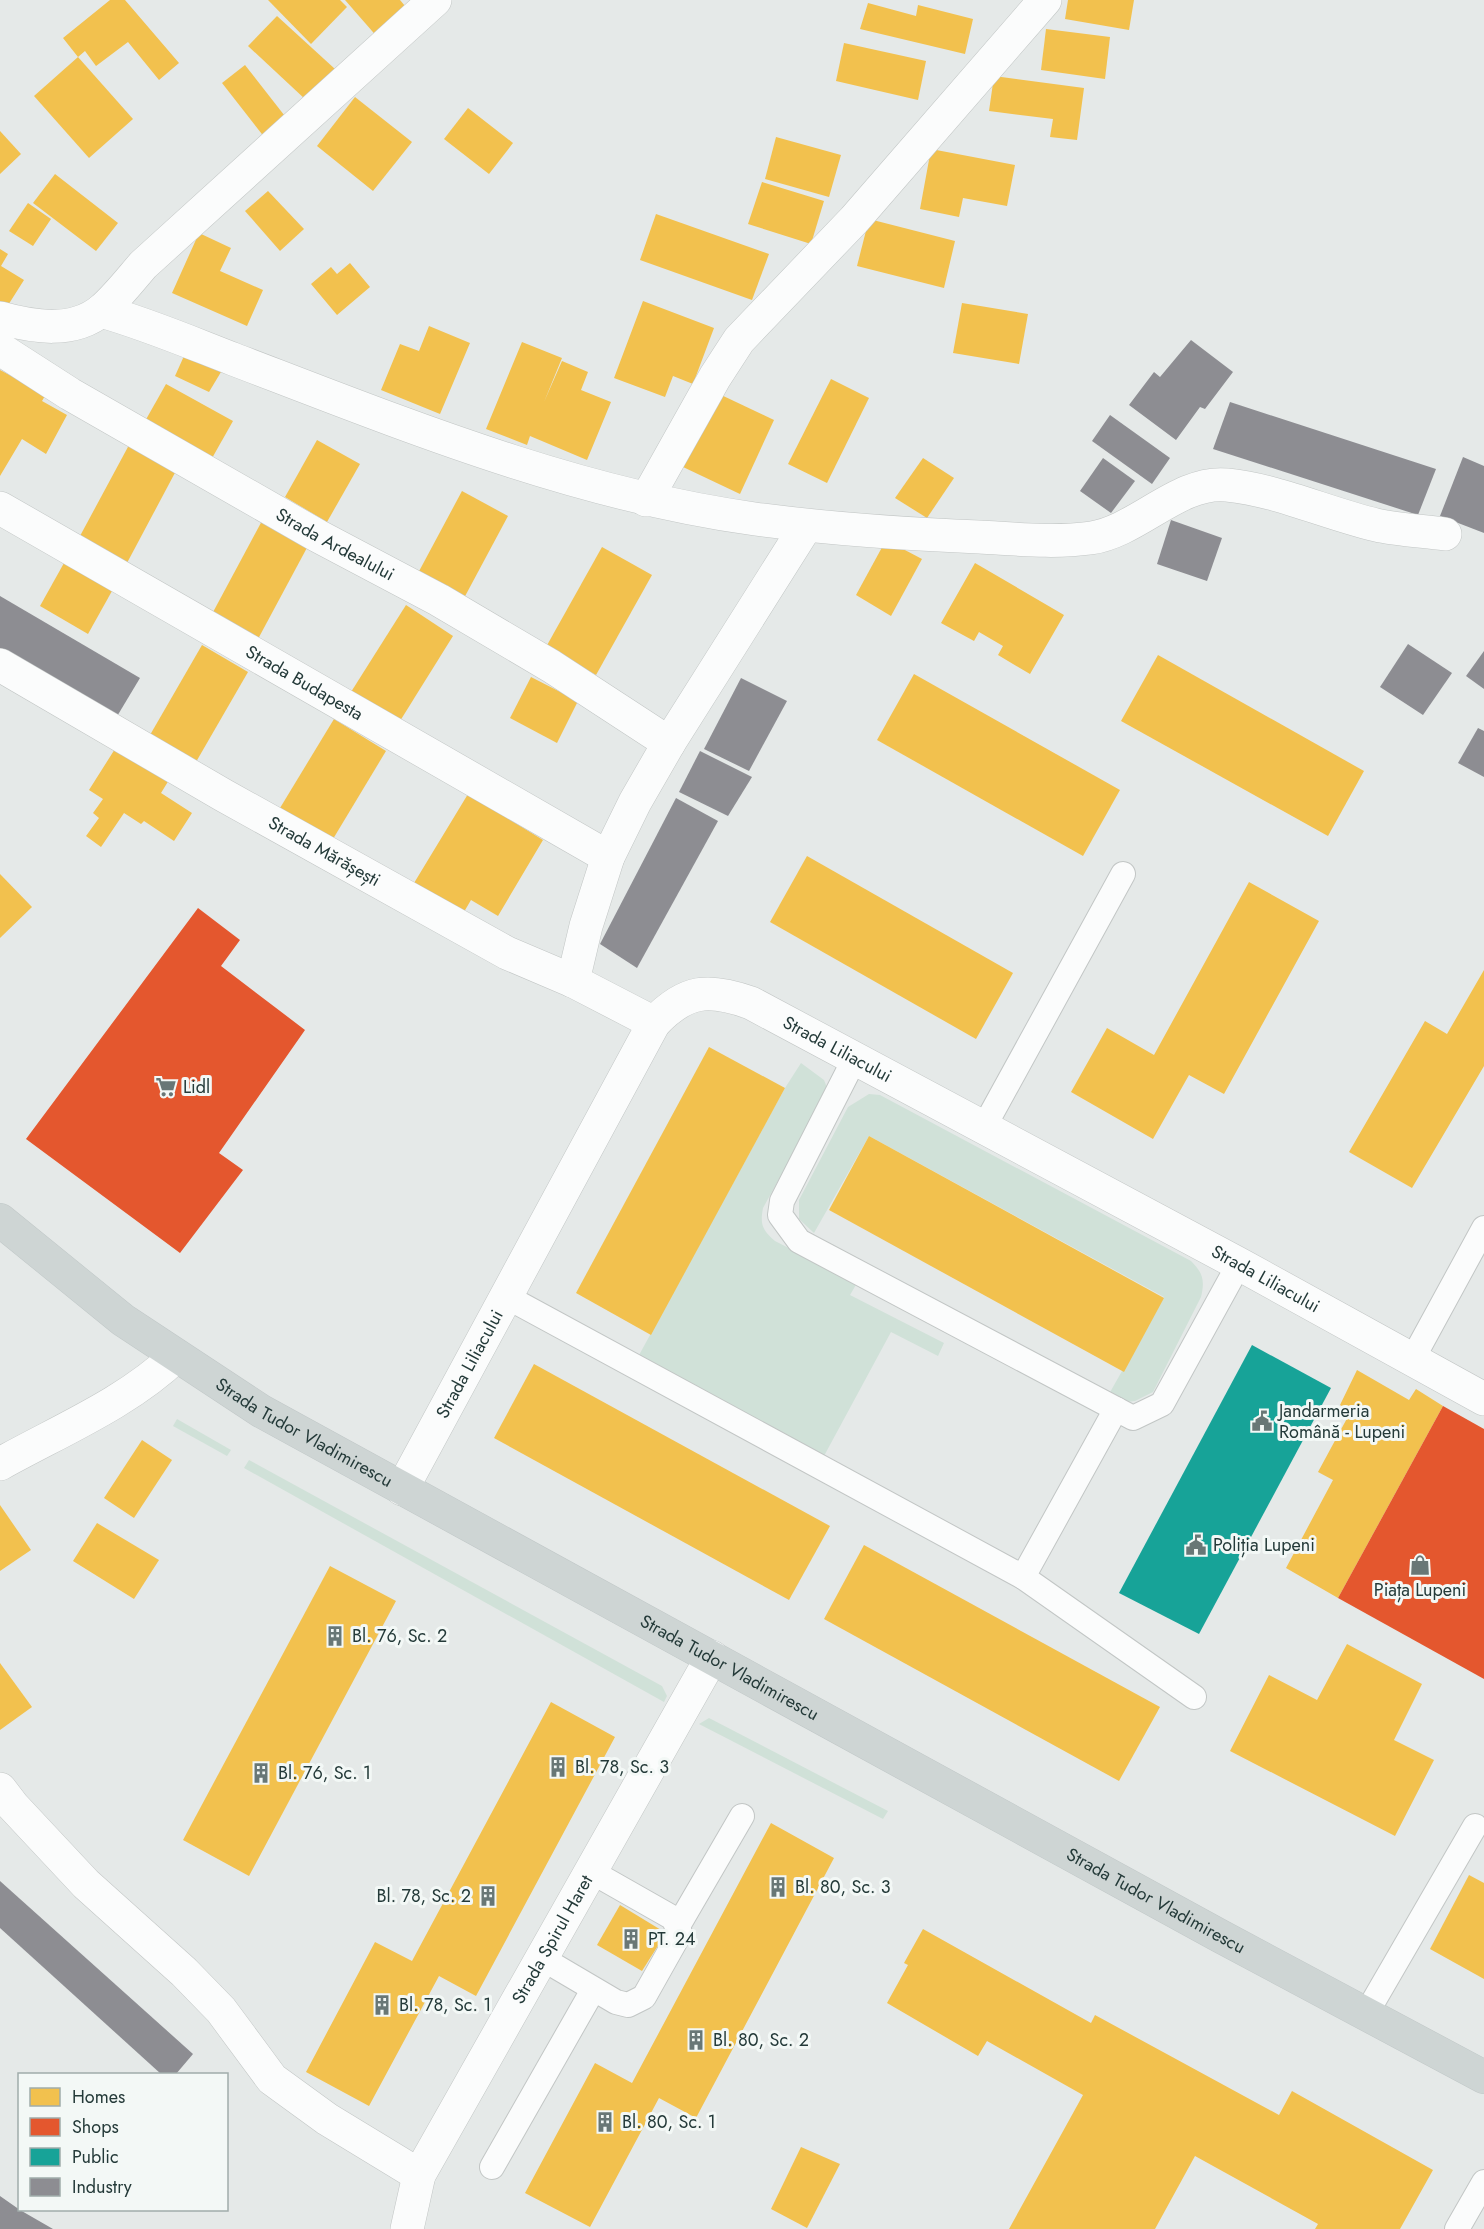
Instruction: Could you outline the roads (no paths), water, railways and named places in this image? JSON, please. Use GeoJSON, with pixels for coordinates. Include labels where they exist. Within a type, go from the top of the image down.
{"type":"FeatureCollection","features":[{"type":"Feature","properties":{"kind":"main road","name":"Strada Tudor Vladimirescu"},"geometry":{"type":"LineString","coordinates":[[0,1220],[123,1320],[261,1411],[1484,2077]]}},
{"type":"Feature","properties":{"kind":"street"},"geometry":{"type":"LineString","coordinates":[[0,318],[30,326],[54,328],[74,324],[101,311],[143,265],[435,0]]}},
{"type":"Feature","properties":{"kind":"street"},"geometry":{"type":"LineString","coordinates":[[646,500],[715,377],[739,340],[854,220],[1045,0]]}},
{"type":"Feature","properties":{"kind":"street"},"geometry":{"type":"LineString","coordinates":[[101,311],[156,327],[434,434],[565,479],[646,500],[806,526],[1046,542],[1096,537],[1147,516],[1176,497],[1206,486],[1226,485],[1281,497],[1378,525],[1445,534]]}},
{"type":"Feature","properties":{"kind":"street","name":"Strada Ardealului"},"geometry":{"type":"LineString","coordinates":[[0,349],[70,394],[318,536],[470,618],[551,666],[669,742]]}},
{"type":"Feature","properties":{"kind":"street","name":"Strada Budapesta"},"geometry":{"type":"LineString","coordinates":[[0,508],[608,857]]}},
{"type":"Feature","properties":{"kind":"street"},"geometry":{"type":"LineString","coordinates":[[573,981],[586,926],[608,857],[669,742],[806,526]]}},
{"type":"Feature","properties":{"kind":"street","name":"Strada Mărășești"},"geometry":{"type":"LineString","coordinates":[[0,665],[223,795],[507,953],[573,981],[663,1014]]}},
{"type":"Feature","properties":{"kind":"street","name":"Strada Liliacului"},"geometry":{"type":"LineString","coordinates":[[402,1489],[663,1014],[694,994],[727,995],[751,1003],[1239,1264],[1484,1399]]}},
{"type":"Feature","properties":{"kind":"street"},"geometry":{"type":"LineString","coordinates":[[0,1464],[118,1399],[156,1375],[176,1356]]}},
{"type":"Feature","properties":{"kind":"street","name":"Strada Spirul Haret"},"geometry":{"type":"LineString","coordinates":[[407,2229],[420,2175],[712,1658]]}},
{"type":"Feature","properties":{"kind":"street"},"geometry":{"type":"LineString","coordinates":[[0,1788],[13,1806],[86,1884],[184,1972],[221,2010],[272,2079],[327,2119],[420,2175]]}},
{"type":"Feature","properties":{"kind":"lane"},"geometry":{"type":"LineString","coordinates":[[984,1127],[1123,874]]}},
{"type":"Feature","properties":{"kind":"lane"},"geometry":{"type":"LineString","coordinates":[[855,1058],[782,1201],[780,1215],[788,1229],[799,1241],[1133,1418],[1162,1404],[1239,1264]]}},
{"type":"Feature","properties":{"kind":"lane"},"geometry":{"type":"LineString","coordinates":[[1412,1360],[1484,1228]]}},
{"type":"Feature","properties":{"kind":"lane"},"geometry":{"type":"LineString","coordinates":[[507,1297],[1023,1577],[1194,1697]]}},
{"type":"Feature","properties":{"kind":"lane"},"geometry":{"type":"LineString","coordinates":[[1023,1577],[1116,1409]]}},
{"type":"Feature","properties":{"kind":"lane"},"geometry":{"type":"LineString","coordinates":[[678,1926],[742,1816]]}},
{"type":"Feature","properties":{"kind":"lane"},"geometry":{"type":"LineString","coordinates":[[1366,2014],[1475,1826]]}},
{"type":"Feature","properties":{"kind":"lane"},"geometry":{"type":"LineString","coordinates":[[543,1959],[593,1990],[628,2005],[644,1997],[680,1933],[678,1926],[674,1918],[592,1872]]}},
{"type":"Feature","properties":{"kind":"lane"},"geometry":{"type":"LineString","coordinates":[[492,2167],[593,1990]]}},
{"type":"Feature","properties":{"kind":"lane"},"geometry":{"type":"LineString","coordinates":[[1457,2229],[1484,2182]]}},
{"type":"Feature","properties":{"kind":"place","name":"Lidl"},"geometry":{"type":"Point","coordinates":[166,1087]}},
{"type":"Feature","properties":{"kind":"place","name":"Jandarmeria Română - Lupeni"},"geometry":{"type":"Point","coordinates":[1262,1421]}},
{"type":"Feature","properties":{"kind":"place","name":"Poliția Lupeni"},"geometry":{"type":"Point","coordinates":[1196,1545]}},
{"type":"Feature","properties":{"kind":"place","name":"Piața Lupeni"},"geometry":{"type":"Point","coordinates":[1420,1565]}},
{"type":"Feature","properties":{"kind":"place","name":"Bl. 76, Sc. 2"},"geometry":{"type":"Point","coordinates":[335,1636]}},
{"type":"Feature","properties":{"kind":"place","name":"Bl. 78, Sc. 3"},"geometry":{"type":"Point","coordinates":[558,1767]}},
{"type":"Feature","properties":{"kind":"place","name":"Bl. 76, Sc. 1"},"geometry":{"type":"Point","coordinates":[261,1773]}},
{"type":"Feature","properties":{"kind":"place","name":"Bl. 80, Sc. 3"},"geometry":{"type":"Point","coordinates":[778,1887]}},
{"type":"Feature","properties":{"kind":"place","name":"Bl. 78, Sc. 2"},"geometry":{"type":"Point","coordinates":[488,1896]}},
{"type":"Feature","properties":{"kind":"place","name":"PT. 24"},"geometry":{"type":"Point","coordinates":[631,1939]}},
{"type":"Feature","properties":{"kind":"place","name":"Bl. 78, Sc. 1"},"geometry":{"type":"Point","coordinates":[382,2005]}},
{"type":"Feature","properties":{"kind":"place","name":"Bl. 80, Sc. 2"},"geometry":{"type":"Point","coordinates":[696,2040]}},
{"type":"Feature","properties":{"kind":"place","name":"Bl. 80, Sc. 1"},"geometry":{"type":"Point","coordinates":[605,2122]}}]}
